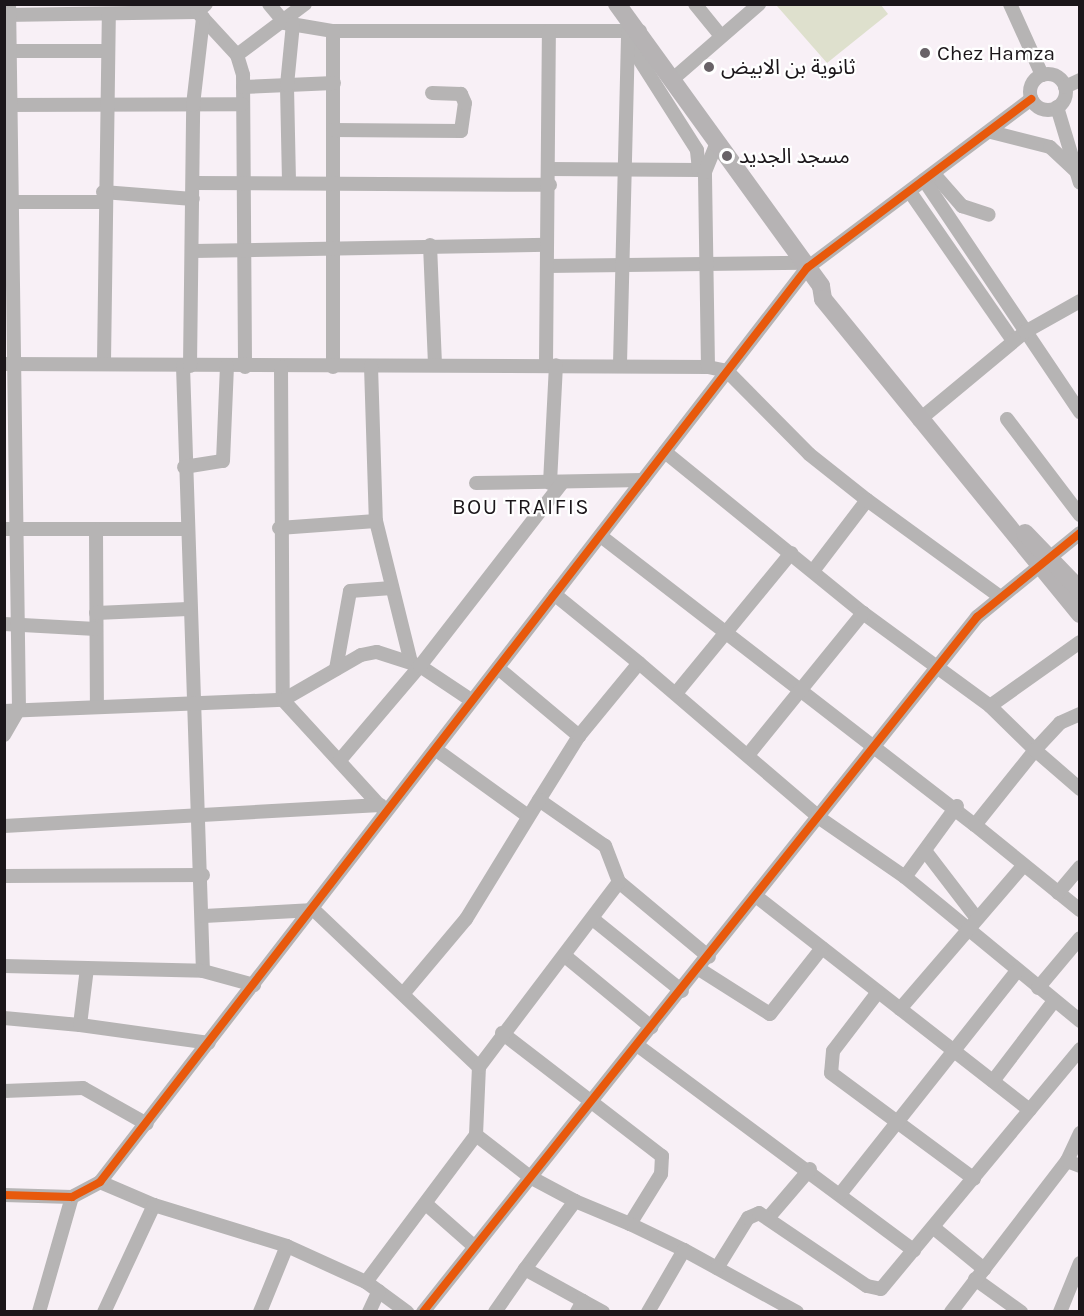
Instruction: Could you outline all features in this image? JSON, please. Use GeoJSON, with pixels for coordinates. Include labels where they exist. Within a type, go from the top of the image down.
{"type":"FeatureCollection","features":[{"type":"Feature","properties":{"kind":"street"},"geometry":{"type":"LineString","coordinates":[[268,4],[289,24],[333,31],[549,31],[631,26]]}},
{"type":"Feature","properties":{"kind":"street"},"geometry":{"type":"LineString","coordinates":[[237,55],[289,24],[305,4]]}},
{"type":"Feature","properties":{"kind":"street"},"geometry":{"type":"LineString","coordinates":[[549,169],[700,167],[697,150],[617,4]]}},
{"type":"Feature","properties":{"kind":"street"},"geometry":{"type":"LineString","coordinates":[[695,4],[721,36]]}},
{"type":"Feature","properties":{"kind":"street"},"geometry":{"type":"LineString","coordinates":[[674,78],[759,4]]}},
{"type":"Feature","properties":{"kind":"street"},"geometry":{"type":"LineString","coordinates":[[1010,4],[1042,75]]}},
{"type":"Feature","properties":{"kind":"street"},"geometry":{"type":"LineString","coordinates":[[4,735],[20,709],[11,624],[7,11],[110,14],[199,10]]}},
{"type":"Feature","properties":{"kind":"street"},"geometry":{"type":"LineString","coordinates":[[199,10],[237,55],[243,87],[242,249],[245,367]]}},
{"type":"Feature","properties":{"kind":"street"},"geometry":{"type":"LineString","coordinates":[[199,10],[193,105],[194,251],[184,467],[192,700],[201,819],[203,971]]}},
{"type":"Feature","properties":{"kind":"street"},"geometry":{"type":"LineString","coordinates":[[104,362],[103,197],[110,14]]}},
{"type":"Feature","properties":{"kind":"street"},"geometry":{"type":"LineString","coordinates":[[289,24],[287,85],[289,182]]}},
{"type":"Feature","properties":{"kind":"street"},"geometry":{"type":"LineString","coordinates":[[631,26],[674,78],[717,142],[821,286],[831,291],[923,417],[1037,548],[1080,614]]}},
{"type":"Feature","properties":{"kind":"street"},"geometry":{"type":"LineString","coordinates":[[620,364],[631,26]]}},
{"type":"Feature","properties":{"kind":"street"},"geometry":{"type":"LineString","coordinates":[[333,31],[333,367]]}},
{"type":"Feature","properties":{"kind":"street"},"geometry":{"type":"LineString","coordinates":[[340,760],[556,483],[547,266],[550,185],[549,31]]}},
{"type":"Feature","properties":{"kind":"street"},"geometry":{"type":"LineString","coordinates":[[8,51],[108,51]]}},
{"type":"Feature","properties":{"kind":"street"},"geometry":{"type":"LineString","coordinates":[[4,1195],[79,1195],[100,1182],[314,910],[383,808],[435,749],[554,594],[602,537],[806,266],[991,132],[1031,99],[1033,82],[1042,75],[1058,77],[1065,87]]}},
{"type":"Feature","properties":{"kind":"street"},"geometry":{"type":"LineString","coordinates":[[1077,176],[1057,107],[1065,87],[1080,80]]}},
{"type":"Feature","properties":{"kind":"street"},"geometry":{"type":"LineString","coordinates":[[243,87],[333,83]]}},
{"type":"Feature","properties":{"kind":"street"},"geometry":{"type":"LineString","coordinates":[[333,130],[461,131],[461,94],[432,93]]}},
{"type":"Feature","properties":{"kind":"street"},"geometry":{"type":"LineString","coordinates":[[1031,99],[1039,107],[1057,107]]}},
{"type":"Feature","properties":{"kind":"street"},"geometry":{"type":"LineString","coordinates":[[9,105],[242,104]]}},
{"type":"Feature","properties":{"kind":"street"},"geometry":{"type":"LineString","coordinates":[[991,132],[1050,147],[1077,176]]}},
{"type":"Feature","properties":{"kind":"street"},"geometry":{"type":"LineString","coordinates":[[708,368],[705,172],[717,142]]}},
{"type":"Feature","properties":{"kind":"street"},"geometry":{"type":"LineString","coordinates":[[929,177],[962,206],[989,215]]}},
{"type":"Feature","properties":{"kind":"street"},"geometry":{"type":"LineString","coordinates":[[929,177],[1025,332],[1080,412]]}},
{"type":"Feature","properties":{"kind":"street"},"geometry":{"type":"LineString","coordinates":[[193,183],[550,185]]}},
{"type":"Feature","properties":{"kind":"street"},"geometry":{"type":"LineString","coordinates":[[910,192],[1013,341]]}},
{"type":"Feature","properties":{"kind":"street"},"geometry":{"type":"LineString","coordinates":[[9,202],[103,197],[193,199]]}},
{"type":"Feature","properties":{"kind":"street"},"geometry":{"type":"LineString","coordinates":[[430,245],[435,364]]}},
{"type":"Feature","properties":{"kind":"street"},"geometry":{"type":"LineString","coordinates":[[194,251],[332,246],[547,245]]}},
{"type":"Feature","properties":{"kind":"street"},"geometry":{"type":"LineString","coordinates":[[547,266],[625,262],[705,262],[806,266]]}},
{"type":"Feature","properties":{"kind":"street"},"geometry":{"type":"LineString","coordinates":[[923,417],[1025,332],[1080,301]]}},
{"type":"Feature","properties":{"kind":"street"},"geometry":{"type":"LineString","coordinates":[[10,364],[104,362],[245,367],[620,364],[727,371],[809,454],[867,500],[999,596]]}},
{"type":"Feature","properties":{"kind":"street"},"geometry":{"type":"LineString","coordinates":[[184,467],[223,461],[227,366]]}},
{"type":"Feature","properties":{"kind":"street"},"geometry":{"type":"LineString","coordinates":[[371,366],[375,521],[415,664]]}},
{"type":"Feature","properties":{"kind":"street"},"geometry":{"type":"LineString","coordinates":[[281,367],[279,528],[283,700],[383,808]]}},
{"type":"Feature","properties":{"kind":"street"},"geometry":{"type":"LineString","coordinates":[[1007,419],[1080,515]]}},
{"type":"Feature","properties":{"kind":"street"},"geometry":{"type":"LineString","coordinates":[[664,452],[863,612],[939,671],[990,706],[1035,750],[1080,789]]}},
{"type":"Feature","properties":{"kind":"street"},"geometry":{"type":"LineString","coordinates":[[476,483],[643,480]]}},
{"type":"Feature","properties":{"kind":"street"},"geometry":{"type":"LineString","coordinates":[[813,571],[867,500]]}},
{"type":"Feature","properties":{"kind":"street"},"geometry":{"type":"LineString","coordinates":[[279,528],[375,521]]}},
{"type":"Feature","properties":{"kind":"street"},"geometry":{"type":"LineString","coordinates":[[11,529],[185,529]]}},
{"type":"Feature","properties":{"kind":"street"},"geometry":{"type":"LineString","coordinates":[[96,530],[97,707]]}},
{"type":"Feature","properties":{"kind":"street"},"geometry":{"type":"LineString","coordinates":[[423,1311],[590,1100],[682,991],[999,596],[1080,533]]}},
{"type":"Feature","properties":{"kind":"street"},"geometry":{"type":"LineString","coordinates":[[602,537],[877,749],[957,806],[975,825],[1023,866],[1080,910]]}},
{"type":"Feature","properties":{"kind":"street"},"geometry":{"type":"LineString","coordinates":[[677,692],[724,630],[792,553]]}},
{"type":"Feature","properties":{"kind":"street"},"geometry":{"type":"LineString","coordinates":[[1044,560],[1080,590]]}},
{"type":"Feature","properties":{"kind":"street"},"geometry":{"type":"LineString","coordinates":[[336,669],[350,591],[392,588]]}},
{"type":"Feature","properties":{"kind":"street"},"geometry":{"type":"LineString","coordinates":[[554,594],[677,692],[821,819],[905,877],[964,928],[1080,1021]]}},
{"type":"Feature","properties":{"kind":"street"},"geometry":{"type":"LineString","coordinates":[[96,613],[188,609]]}},
{"type":"Feature","properties":{"kind":"street"},"geometry":{"type":"LineString","coordinates":[[748,755],[798,689],[863,612]]}},
{"type":"Feature","properties":{"kind":"street"},"geometry":{"type":"LineString","coordinates":[[11,624],[96,629]]}},
{"type":"Feature","properties":{"kind":"street"},"geometry":{"type":"LineString","coordinates":[[990,706],[1080,642]]}},
{"type":"Feature","properties":{"kind":"street"},"geometry":{"type":"LineString","coordinates":[[4,711],[192,700],[283,700],[370,652],[415,664],[471,700]]}},
{"type":"Feature","properties":{"kind":"street"},"geometry":{"type":"LineString","coordinates":[[404,993],[466,919],[579,736],[639,663]]}},
{"type":"Feature","properties":{"kind":"street"},"geometry":{"type":"LineString","coordinates":[[498,668],[579,736]]}},
{"type":"Feature","properties":{"kind":"street"},"geometry":{"type":"LineString","coordinates":[[975,825],[1035,750],[1060,723],[1080,714]]}},
{"type":"Feature","properties":{"kind":"street"},"geometry":{"type":"LineString","coordinates":[[435,749],[528,816]]}},
{"type":"Feature","properties":{"kind":"street"},"geometry":{"type":"LineString","coordinates":[[539,800],[596,836],[619,882],[709,957]]}},
{"type":"Feature","properties":{"kind":"street"},"geometry":{"type":"LineString","coordinates":[[905,877],[926,852],[957,806]]}},
{"type":"Feature","properties":{"kind":"street"},"geometry":{"type":"LineString","coordinates":[[4,826],[201,819],[383,808]]}},
{"type":"Feature","properties":{"kind":"street"},"geometry":{"type":"LineString","coordinates":[[926,852],[975,916]]}},
{"type":"Feature","properties":{"kind":"street"},"geometry":{"type":"LineString","coordinates":[[900,1008],[964,928],[1023,866]]}},
{"type":"Feature","properties":{"kind":"street"},"geometry":{"type":"LineString","coordinates":[[1058,893],[1080,867]]}},
{"type":"Feature","properties":{"kind":"street"},"geometry":{"type":"LineString","coordinates":[[4,876],[203,875]]}},
{"type":"Feature","properties":{"kind":"street"},"geometry":{"type":"LineString","coordinates":[[366,1282],[476,1135],[478,1067],[502,1033],[594,920],[619,882]]}},
{"type":"Feature","properties":{"kind":"street"},"geometry":{"type":"LineString","coordinates":[[757,897],[1030,1110]]}},
{"type":"Feature","properties":{"kind":"street"},"geometry":{"type":"LineString","coordinates":[[204,916],[314,910],[404,993],[478,1067]]}},
{"type":"Feature","properties":{"kind":"street"},"geometry":{"type":"LineString","coordinates":[[594,920],[682,991]]}},
{"type":"Feature","properties":{"kind":"street"},"geometry":{"type":"LineString","coordinates":[[1038,988],[1080,938]]}},
{"type":"Feature","properties":{"kind":"street"},"geometry":{"type":"LineString","coordinates":[[699,969],[770,1014],[822,948]]}},
{"type":"Feature","properties":{"kind":"street"},"geometry":{"type":"LineString","coordinates":[[565,956],[651,1027]]}},
{"type":"Feature","properties":{"kind":"street"},"geometry":{"type":"LineString","coordinates":[[4,966],[203,971],[254,985]]}},
{"type":"Feature","properties":{"kind":"street"},"geometry":{"type":"LineString","coordinates":[[80,1025],[87,968]]}},
{"type":"Feature","properties":{"kind":"street"},"geometry":{"type":"LineString","coordinates":[[841,1193],[894,1122],[1017,971]]}},
{"type":"Feature","properties":{"kind":"street"},"geometry":{"type":"LineString","coordinates":[[878,992],[832,1051],[828,1065],[894,1122],[974,1179]]}},
{"type":"Feature","properties":{"kind":"street"},"geometry":{"type":"LineString","coordinates":[[993,1081],[1054,1001]]}},
{"type":"Feature","properties":{"kind":"street"},"geometry":{"type":"LineString","coordinates":[[4,1018],[80,1025],[209,1043]]}},
{"type":"Feature","properties":{"kind":"street"},"geometry":{"type":"LineString","coordinates":[[502,1033],[662,1156],[661,1174],[630,1224]]}},
{"type":"Feature","properties":{"kind":"street"},"geometry":{"type":"LineString","coordinates":[[638,1045],[810,1169],[914,1251]]}},
{"type":"Feature","properties":{"kind":"street"},"geometry":{"type":"LineString","coordinates":[[717,1268],[748,1218],[759,1213],[769,1217],[875,1290],[887,1285],[1080,1049]]}},
{"type":"Feature","properties":{"kind":"street"},"geometry":{"type":"LineString","coordinates":[[4,1090],[83,1088],[147,1124]]}},
{"type":"Feature","properties":{"kind":"street"},"geometry":{"type":"LineString","coordinates":[[951,1311],[979,1274],[1073,1163],[1080,1133]]}},
{"type":"Feature","properties":{"kind":"street"},"geometry":{"type":"LineString","coordinates":[[476,1135],[530,1177],[575,1201],[684,1250],[717,1268],[773,1305],[797,1311]]}},
{"type":"Feature","properties":{"kind":"street"},"geometry":{"type":"LineString","coordinates":[[769,1217],[810,1169]]}},
{"type":"Feature","properties":{"kind":"street"},"geometry":{"type":"LineString","coordinates":[[100,1182],[154,1204],[287,1246],[366,1282],[407,1311]]}},
{"type":"Feature","properties":{"kind":"street"},"geometry":{"type":"LineString","coordinates":[[39,1311],[79,1195]]}},
{"type":"Feature","properties":{"kind":"street"},"geometry":{"type":"LineString","coordinates":[[495,1311],[575,1201]]}},
{"type":"Feature","properties":{"kind":"street"},"geometry":{"type":"LineString","coordinates":[[104,1311],[154,1204]]}},
{"type":"Feature","properties":{"kind":"street"},"geometry":{"type":"LineString","coordinates":[[426,1204],[475,1247]]}},
{"type":"Feature","properties":{"kind":"street"},"geometry":{"type":"LineString","coordinates":[[934,1228],[979,1274],[1021,1311]]}},
{"type":"Feature","properties":{"kind":"street"},"geometry":{"type":"LineString","coordinates":[[260,1311],[287,1246]]}},
{"type":"Feature","properties":{"kind":"street"},"geometry":{"type":"LineString","coordinates":[[648,1311],[684,1250]]}},
{"type":"Feature","properties":{"kind":"street"},"geometry":{"type":"LineString","coordinates":[[1060,1311],[1080,1263]]}},
{"type":"Feature","properties":{"kind":"street"},"geometry":{"type":"LineString","coordinates":[[525,1269],[580,1306],[603,1311]]}},
{"type":"Feature","properties":{"kind":"street"},"geometry":{"type":"LineString","coordinates":[[369,1311],[379,1291]]}},
{"type":"Feature","properties":{"kind":"green space"},"geometry":{"type":"Polygon","coordinates":[[[881,5],[888,14],[827,63],[777,6],[881,5]]]}},
{"type":"Feature","properties":{"kind":"cycle path"},"geometry":{"type":"LineString","coordinates":[[4,1195],[72,1197],[100,1182],[807,268],[1031,99]]}},
{"type":"Feature","properties":{"kind":"cycle path"},"geometry":{"type":"LineString","coordinates":[[423,1312],[977,617],[1080,533]]}},
{"type":"Feature","properties":{"kind":"place","name":"Chez Hamza"},"geometry":{"type":"Point","coordinates":[925,53]}},
{"type":"Feature","properties":{"kind":"place","name":"ثانوية بن الابيض"},"geometry":{"type":"Point","coordinates":[709,67]}},
{"type":"Feature","properties":{"kind":"place","name":"مسجد الجديد"},"geometry":{"type":"Point","coordinates":[727,156]}},
{"type":"Feature","properties":{"kind":"district","name":"BOU TRAIFIS"},"geometry":{"type":"Point","coordinates":[521,508]}}]}
